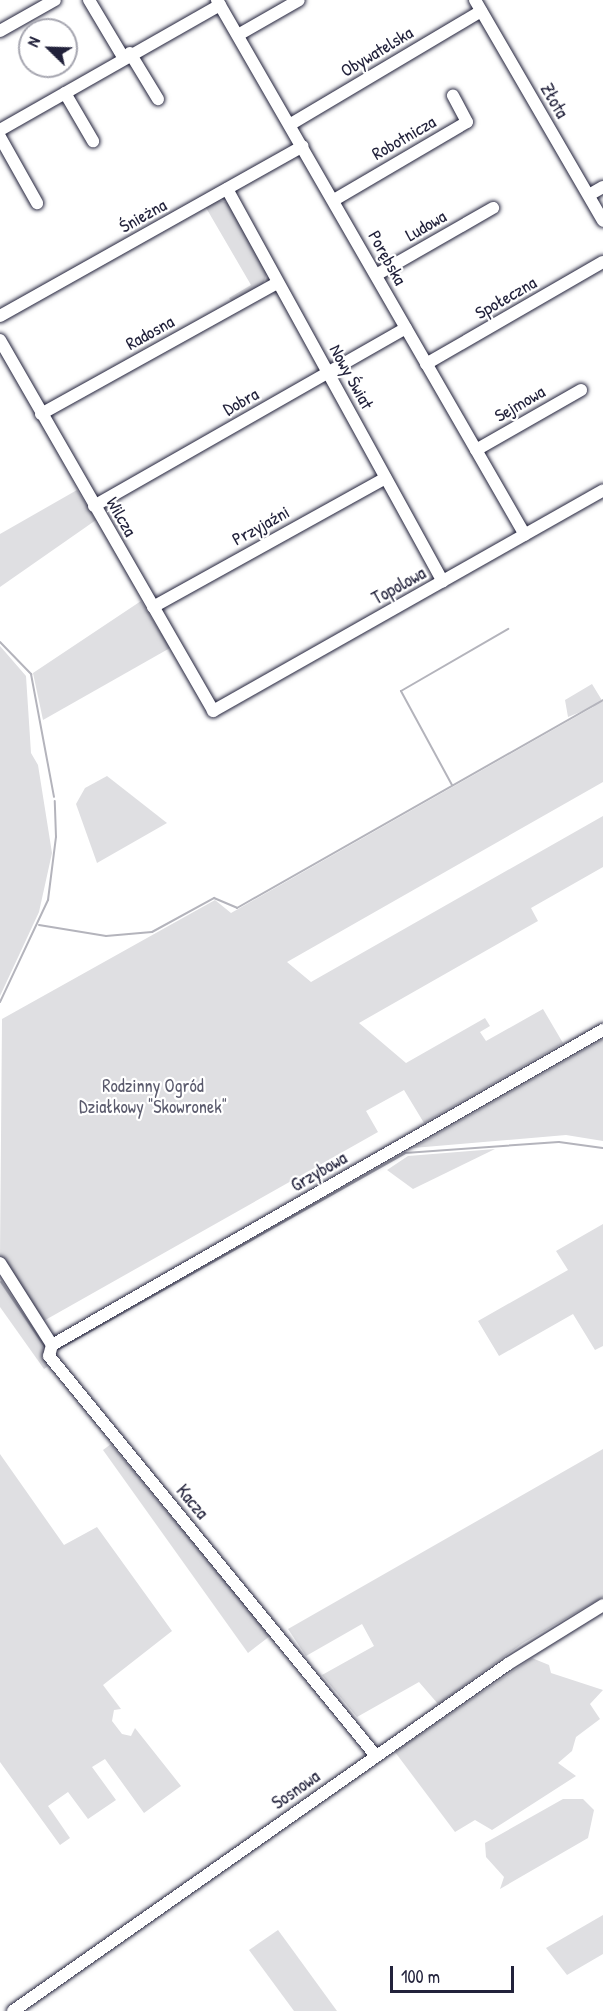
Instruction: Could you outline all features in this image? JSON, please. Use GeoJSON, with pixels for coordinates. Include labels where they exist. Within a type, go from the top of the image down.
{"type":"FeatureCollection","features":[{"type":"Feature","properties":{"kind":"street"},"geometry":{"type":"LineString","coordinates":[[0,31],[55,0]]}},
{"type":"Feature","properties":{"kind":"street"},"geometry":{"type":"LineString","coordinates":[[89,0],[158,99]]}},
{"type":"Feature","properties":{"kind":"street"},"geometry":{"type":"LineString","coordinates":[[238,34],[299,0]]}},
{"type":"Feature","properties":{"kind":"street","name":"Złota"},"geometry":{"type":"LineString","coordinates":[[475,0],[603,220]]}},
{"type":"Feature","properties":{"kind":"street"},"geometry":{"type":"LineString","coordinates":[[0,130],[219,2]]}},
{"type":"Feature","properties":{"kind":"street","name":"Porębska"},"geometry":{"type":"LineString","coordinates":[[219,2],[525,535]]}},
{"type":"Feature","properties":{"kind":"street","name":"Obywatelska"},"geometry":{"type":"LineString","coordinates":[[291,124],[481,12]]}},
{"type":"Feature","properties":{"kind":"street"},"geometry":{"type":"LineString","coordinates":[[65,93],[93,141]]}},
{"type":"Feature","properties":{"kind":"street","name":"Robotnicza"},"geometry":{"type":"LineString","coordinates":[[334,200],[467,122],[453,96]]}},
{"type":"Feature","properties":{"kind":"street"},"geometry":{"type":"LineString","coordinates":[[0,137],[37,204]]}},
{"type":"Feature","properties":{"kind":"street","name":"Śnieżna"},"geometry":{"type":"LineString","coordinates":[[0,316],[303,146]]}},
{"type":"Feature","properties":{"kind":"street"},"geometry":{"type":"LineString","coordinates":[[589,195],[603,187]]}},
{"type":"Feature","properties":{"kind":"street","name":"Nowy Świat"},"geometry":{"type":"LineString","coordinates":[[227,189],[443,582]]}},
{"type":"Feature","properties":{"kind":"street","name":"Ludowa"},"geometry":{"type":"LineString","coordinates":[[376,275],[493,208]]}},
{"type":"Feature","properties":{"kind":"street","name":"Społeczna"},"geometry":{"type":"LineString","coordinates":[[426,364],[603,262]]}},
{"type":"Feature","properties":{"kind":"street","name":"Radosna"},"geometry":{"type":"LineString","coordinates":[[41,414],[277,283]]}},
{"type":"Feature","properties":{"kind":"street","name":"Dobra"},"geometry":{"type":"LineString","coordinates":[[94,506],[406,328]]}},
{"type":"Feature","properties":{"kind":"street","name":"Wilcza"},"geometry":{"type":"LineString","coordinates":[[0,340],[213,711]]}},
{"type":"Feature","properties":{"kind":"street","name":"Sejmowa"},"geometry":{"type":"LineString","coordinates":[[476,450],[581,390]]}},
{"type":"Feature","properties":{"kind":"street","name":"Przyjaźni"},"geometry":{"type":"LineString","coordinates":[[153,607],[386,478]]}},
{"type":"Feature","properties":{"kind":"street","name":"Topolowa"},"geometry":{"type":"LineString","coordinates":[[213,711],[603,490]]}},
{"type":"Feature","properties":{"kind":"street","name":"Grzybowa"},"geometry":{"type":"LineString","coordinates":[[52,1345],[603,1030]]}},
{"type":"Feature","properties":{"kind":"street","name":"Kacza"},"geometry":{"type":"LineString","coordinates":[[0,1263],[52,1345],[49,1356],[376,1756]]}},
{"type":"Feature","properties":{"kind":"street","name":"Sosnowa"},"geometry":{"type":"LineString","coordinates":[[13,2011],[376,1756],[603,1605]]}},
{"type":"Feature","properties":{"kind":"green space"},"geometry":{"type":"Polygon","coordinates":[[[218,200],[229,203],[267,273],[263,284],[232,302],[229,298],[251,285],[205,206],[218,200]]]}},
{"type":"Feature","properties":{"kind":"green space"},"geometry":{"type":"Polygon","coordinates":[[[77,490],[96,520],[0,587],[0,534],[77,490]]]}},
{"type":"Feature","properties":{"kind":"green space"},"geometry":{"type":"Polygon","coordinates":[[[141,601],[170,648],[43,720],[33,673],[141,601]]]}},
{"type":"Feature","properties":{"kind":"green space"},"geometry":{"type":"Polygon","coordinates":[[[0,646],[26,676],[31,753],[38,765],[52,853],[39,912],[0,996],[0,646]]]}},
{"type":"Feature","properties":{"kind":"green space","name":"Rodzinny Ogród Działkowy \"Skowronek\""},"geometry":{"type":"Polygon","coordinates":[[[592,684],[603,702],[603,782],[287,962],[311,982],[603,816],[603,867],[531,908],[538,921],[359,1023],[406,1063],[485,1018],[490,1026],[480,1032],[486,1041],[543,1009],[563,1043],[424,1123],[404,1090],[366,1111],[378,1132],[40,1323],[0,1256],[2,1019],[215,900],[231,913],[595,706],[568,717],[565,700],[592,684]]]}},
{"type":"Feature","properties":{"kind":"green space"},"geometry":{"type":"Polygon","coordinates":[[[107,776],[167,823],[97,863],[76,804],[85,788],[107,776]]]}},
{"type":"Feature","properties":{"kind":"green space"},"geometry":{"type":"Polygon","coordinates":[[[603,1039],[603,1141],[566,1135],[413,1148],[603,1039]]]}},
{"type":"Feature","properties":{"kind":"green space"},"geometry":{"type":"Polygon","coordinates":[[[495,1149],[413,1189],[387,1170],[408,1156],[495,1149]]]}},
{"type":"Feature","properties":{"kind":"green space"},"geometry":{"type":"Polygon","coordinates":[[[603,1224],[603,1346],[595,1350],[573,1314],[499,1356],[478,1321],[568,1270],[556,1251],[603,1224]]]}},
{"type":"Feature","properties":{"kind":"green space"},"geometry":{"type":"Polygon","coordinates":[[[0,1277],[39,1338],[51,1364],[44,1369],[0,1307],[0,1277]]]}},
{"type":"Feature","properties":{"kind":"green space"},"geometry":{"type":"Polygon","coordinates":[[[111,1444],[270,1636],[248,1653],[103,1450],[111,1444]]]}},
{"type":"Feature","properties":{"kind":"green space"},"geometry":{"type":"Polygon","coordinates":[[[603,1449],[603,1597],[523,1643],[438,1704],[419,1682],[357,1717],[322,1675],[374,1646],[362,1624],[306,1656],[288,1629],[603,1449]]]}},
{"type":"Feature","properties":{"kind":"green space"},"geometry":{"type":"Polygon","coordinates":[[[0,1454],[64,1545],[97,1527],[172,1631],[103,1685],[121,1709],[114,1710],[112,1721],[122,1734],[131,1736],[135,1728],[181,1786],[144,1813],[105,1759],[92,1767],[116,1800],[88,1819],[68,1792],[48,1806],[70,1838],[60,1845],[0,1762],[0,1454]]]}},
{"type":"Feature","properties":{"kind":"green space"},"geometry":{"type":"Polygon","coordinates":[[[532,1658],[549,1665],[551,1673],[603,1690],[590,1704],[600,1719],[576,1737],[572,1751],[558,1763],[576,1776],[492,1830],[475,1820],[455,1832],[395,1752],[532,1658]]]}},
{"type":"Feature","properties":{"kind":"green space"},"geometry":{"type":"Polygon","coordinates":[[[563,1799],[583,1799],[594,1810],[588,1838],[500,1889],[504,1877],[486,1857],[485,1843],[563,1799]]]}},
{"type":"Feature","properties":{"kind":"green space"},"geometry":{"type":"Polygon","coordinates":[[[603,1915],[603,1954],[567,1975],[546,1948],[603,1915]]]}},
{"type":"Feature","properties":{"kind":"green space"},"geometry":{"type":"Polygon","coordinates":[[[278,1930],[337,2011],[294,2011],[249,1950],[278,1930]]]}},
{"type":"Feature","properties":{"kind":"waterway"},"geometry":{"type":"LineString","coordinates":[[452,785],[401,691],[508,629]]}},
{"type":"Feature","properties":{"kind":"waterway"},"geometry":{"type":"LineString","coordinates":[[0,642],[31,674],[54,797]]}},
{"type":"Feature","properties":{"kind":"waterway"},"geometry":{"type":"LineString","coordinates":[[39,925],[106,936],[152,932],[214,898],[237,908],[603,700]]}},
{"type":"Feature","properties":{"kind":"waterway"},"geometry":{"type":"LineString","coordinates":[[0,1002],[48,900],[56,837],[55,801]]}},
{"type":"Feature","properties":{"kind":"waterway"},"geometry":{"type":"LineString","coordinates":[[59,1349],[405,1153],[559,1142],[603,1148]]}},
{"type":"Feature","properties":{"kind":"waterway"},"geometry":{"type":"LineString","coordinates":[[1,1282],[45,1347]]}}]}
